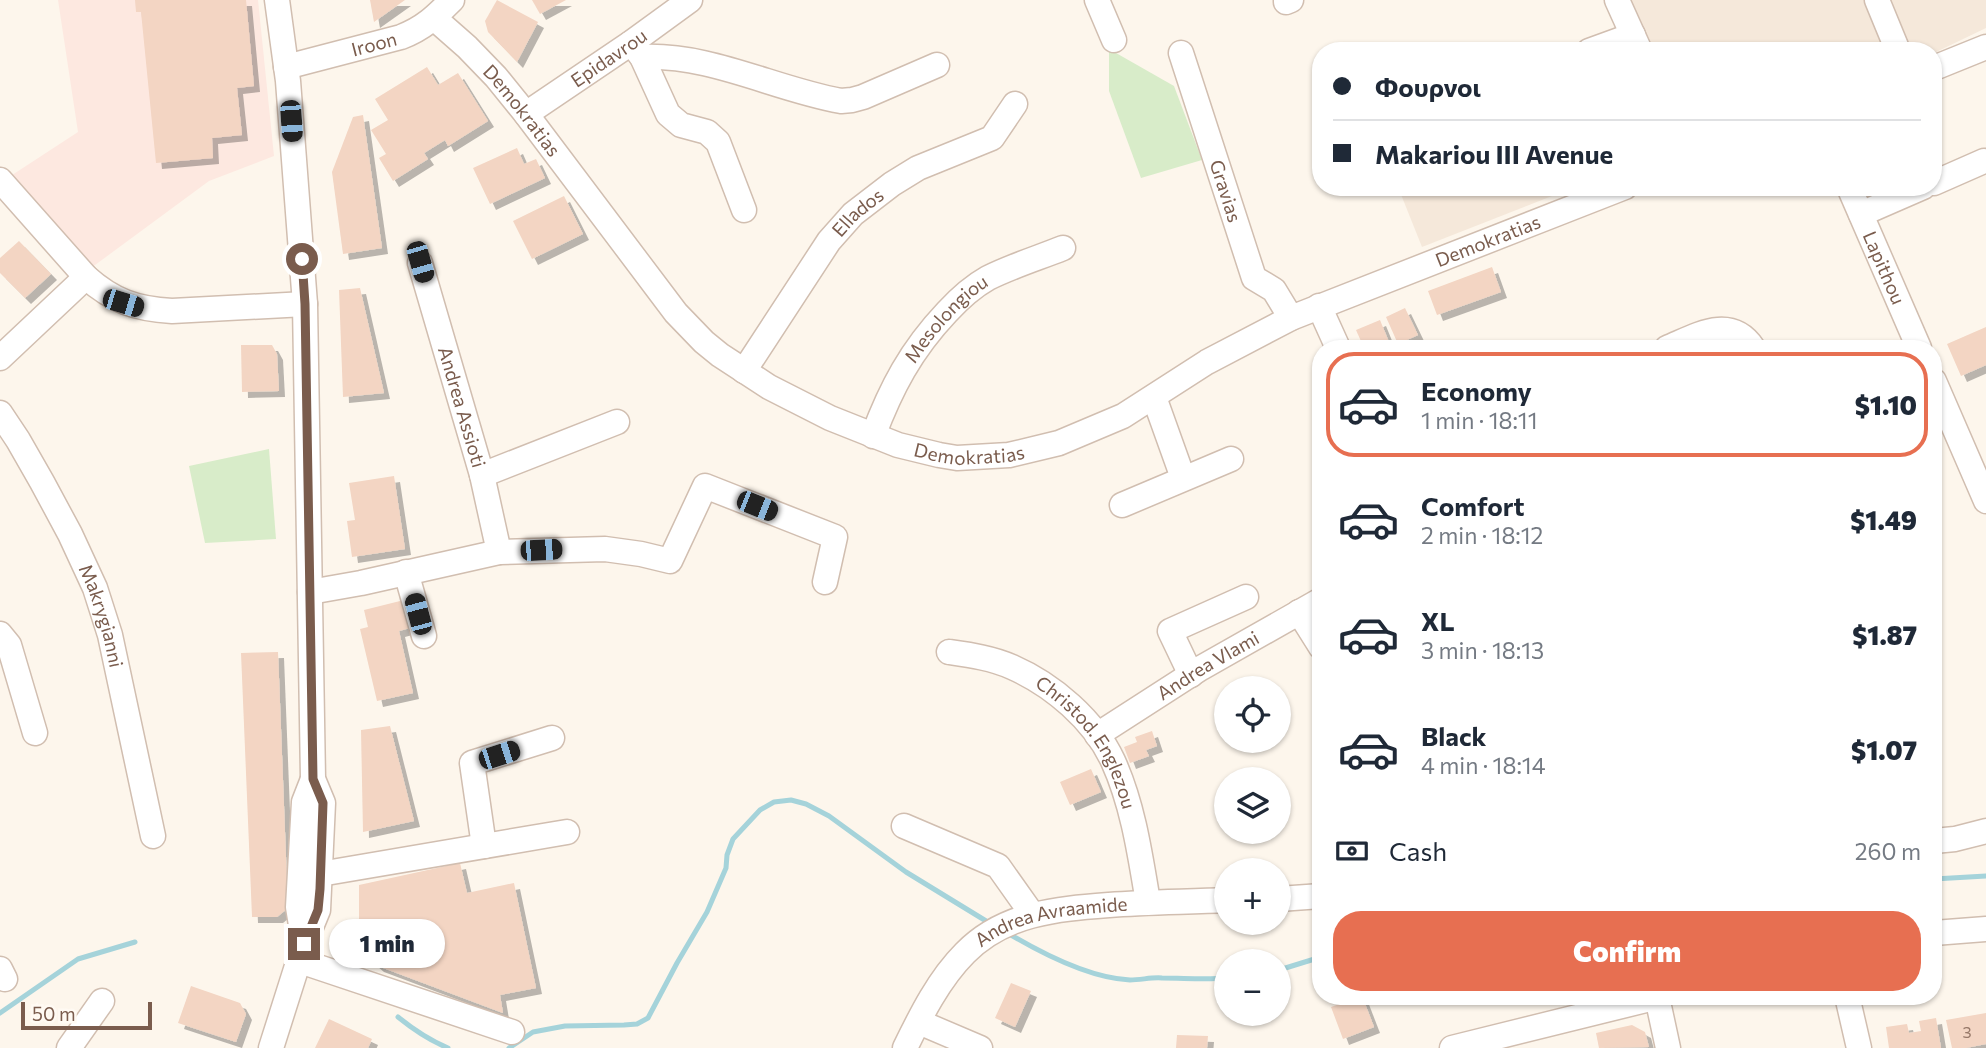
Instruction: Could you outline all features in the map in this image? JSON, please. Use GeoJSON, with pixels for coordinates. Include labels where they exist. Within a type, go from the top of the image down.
{"type":"FeatureCollection","features":[{"type":"Feature","properties":{"kind":"street"},"geometry":{"type":"LineString","coordinates":[[271,1048],[318,910],[323,803],[313,779],[305,304],[286,67],[277,0]]}},
{"type":"Feature","properties":{"kind":"street","name":"Iroon"},"geometry":{"type":"LineString","coordinates":[[286,67],[401,37],[418,30],[452,0]]}},
{"type":"Feature","properties":{"kind":"street","name":"Epidavrou"},"geometry":{"type":"LineString","coordinates":[[526,114],[636,50],[690,0]]}},
{"type":"Feature","properties":{"kind":"street"},"geometry":{"type":"LineString","coordinates":[[1097,0],[1114,40]]}},
{"type":"Feature","properties":{"kind":"street"},"geometry":{"type":"LineString","coordinates":[[1617,0],[1637,42]]}},
{"type":"Feature","properties":{"kind":"street"},"geometry":{"type":"LineString","coordinates":[[1877,0],[1895,42]]}},
{"type":"Feature","properties":{"kind":"street","name":"Demokratias"},"geometry":{"type":"LineString","coordinates":[[434,18],[482,62],[526,114],[601,216],[682,319],[704,342],[744,372],[799,403],[898,445],[957,458],[1009,456],[1076,437],[1123,416],[1207,362],[1291,318],[1602,196]]}},
{"type":"Feature","properties":{"kind":"street"},"geometry":{"type":"LineString","coordinates":[[1942,65],[1986,47]]}},
{"type":"Feature","properties":{"kind":"street"},"geometry":{"type":"LineString","coordinates":[[636,50],[698,61],[841,101],[863,97],[937,65]]}},
{"type":"Feature","properties":{"kind":"street"},"geometry":{"type":"LineString","coordinates":[[636,50],[667,114],[681,125],[707,132],[718,142],[744,210]]}},
{"type":"Feature","properties":{"kind":"street","name":"Gravias"},"geometry":{"type":"LineString","coordinates":[[1181,53],[1254,278],[1273,290],[1291,318]]}},
{"type":"Feature","properties":{"kind":"street","name":"Ellados"},"geometry":{"type":"LineString","coordinates":[[744,372],[829,241],[853,214],[891,184],[918,168],[992,138],[1015,104]]}},
{"type":"Feature","properties":{"kind":"street"},"geometry":{"type":"LineString","coordinates":[[1942,179],[1984,161]]}},
{"type":"Feature","properties":{"kind":"street"},"geometry":{"type":"LineString","coordinates":[[0,180],[86,278],[123,303],[152,310],[172,311],[305,304]]}},
{"type":"Feature","properties":{"kind":"street","name":"Lapithou"},"geometry":{"type":"LineString","coordinates":[[1853,196],[1916,340]]}},
{"type":"Feature","properties":{"kind":"street"},"geometry":{"type":"LineString","coordinates":[[1861,214],[1902,196]]}},
{"type":"Feature","properties":{"kind":"street","name":"Mesolongiou"},"geometry":{"type":"LineString","coordinates":[[873,436],[886,401],[910,356],[965,294],[1000,272],[1063,248]]}},
{"type":"Feature","properties":{"kind":"street","name":"Andrea Assioti"},"geometry":{"type":"LineString","coordinates":[[420,262],[482,475],[499,552]]}},
{"type":"Feature","properties":{"kind":"street"},"geometry":{"type":"LineString","coordinates":[[0,358],[86,278]]}},
{"type":"Feature","properties":{"kind":"street"},"geometry":{"type":"LineString","coordinates":[[1319,306],[1334,340]]}},
{"type":"Feature","properties":{"kind":"street"},"geometry":{"type":"LineString","coordinates":[[1687,340],[1707,332],[1726,329],[1746,340]]}},
{"type":"Feature","properties":{"kind":"street"},"geometry":{"type":"LineString","coordinates":[[1154,397],[1182,478]]}},
{"type":"Feature","properties":{"kind":"street"},"geometry":{"type":"LineString","coordinates":[[1942,400],[1986,501]]}},
{"type":"Feature","properties":{"kind":"street","name":"Makrygianni"},"geometry":{"type":"LineString","coordinates":[[0,413],[42,482],[95,588],[110,635],[153,836]]}},
{"type":"Feature","properties":{"kind":"street"},"geometry":{"type":"LineString","coordinates":[[482,475],[617,422]]}},
{"type":"Feature","properties":{"kind":"street"},"geometry":{"type":"LineString","coordinates":[[1122,505],[1231,458]]}},
{"type":"Feature","properties":{"kind":"street"},"geometry":{"type":"LineString","coordinates":[[310,592],[499,552],[606,549],[670,561],[705,486],[835,537],[825,582]]}},
{"type":"Feature","properties":{"kind":"street"},"geometry":{"type":"LineString","coordinates":[[407,572],[424,636]]}},
{"type":"Feature","properties":{"kind":"street"},"geometry":{"type":"LineString","coordinates":[[1191,675],[1170,631],[1246,597]]}},
{"type":"Feature","properties":{"kind":"street","name":"Andrea Vlami"},"geometry":{"type":"LineString","coordinates":[[1097,735],[1191,675],[1312,605]]}},
{"type":"Feature","properties":{"kind":"street"},"geometry":{"type":"LineString","coordinates":[[1299,612],[1312,633]]}},
{"type":"Feature","properties":{"kind":"street"},"geometry":{"type":"LineString","coordinates":[[0,634],[9,645],[36,733]]}},
{"type":"Feature","properties":{"kind":"street","name":"Christod. Englezou"},"geometry":{"type":"LineString","coordinates":[[949,652],[999,662],[1026,674],[1064,700],[1097,735],[1113,761],[1126,795],[1148,902]]}},
{"type":"Feature","properties":{"kind":"street"},"geometry":{"type":"LineString","coordinates":[[484,846],[472,763],[552,738]]}},
{"type":"Feature","properties":{"kind":"street"},"geometry":{"type":"LineString","coordinates":[[302,952],[298,907],[304,802],[313,779]]}},
{"type":"Feature","properties":{"kind":"street"},"geometry":{"type":"LineString","coordinates":[[904,827],[998,866],[1032,914]]}},
{"type":"Feature","properties":{"kind":"street"},"geometry":{"type":"LineString","coordinates":[[1942,840],[1986,831]]}},
{"type":"Feature","properties":{"kind":"street"},"geometry":{"type":"LineString","coordinates":[[320,874],[567,832]]}},
{"type":"Feature","properties":{"kind":"street"},"geometry":{"type":"LineString","coordinates":[[1291,898],[1312,897]]}},
{"type":"Feature","properties":{"kind":"street","name":"Andrea Avraamide"},"geometry":{"type":"LineString","coordinates":[[905,1048],[948,972],[984,936],[1008,923],[1032,914],[1070,908],[1214,900]]}},
{"type":"Feature","properties":{"kind":"street"},"geometry":{"type":"LineString","coordinates":[[1942,932],[1986,929]]}},
{"type":"Feature","properties":{"kind":"street"},"geometry":{"type":"LineString","coordinates":[[302,952],[512,1032]]}},
{"type":"Feature","properties":{"kind":"street"},"geometry":{"type":"LineString","coordinates":[[69,1048],[102,1001]]}},
{"type":"Feature","properties":{"kind":"street"},"geometry":{"type":"LineString","coordinates":[[1452,1048],[1623,1005]]}},
{"type":"Feature","properties":{"kind":"street"},"geometry":{"type":"LineString","coordinates":[[1661,1005],[1668,1048]]}},
{"type":"Feature","properties":{"kind":"street"},"geometry":{"type":"LineString","coordinates":[[1849,1005],[1859,1048]]}},
{"type":"Feature","properties":{"kind":"street"},"geometry":{"type":"LineString","coordinates":[[919,1022],[980,1048]]}},
{"type":"Feature","properties":{"kind":"shaded area"},"geometry":{"type":"Polygon","coordinates":[[[58,0],[258,0],[274,156],[209,181],[91,268],[6,179],[78,132],[58,0]]]}},
{"type":"Feature","properties":{"kind":"shaded area"},"geometry":{"type":"Polygon","coordinates":[[[1629,0],[1986,0],[1986,28],[1942,49],[1942,42],[1648,42],[1629,0]]]}},
{"type":"Feature","properties":{"kind":"shaded area"},"geometry":{"type":"Polygon","coordinates":[[[1402,196],[1552,196],[1422,247],[1402,196]]]}},
{"type":"Feature","properties":{"kind":"green space"},"geometry":{"type":"Polygon","coordinates":[[[1109,49],[1174,86],[1202,160],[1141,178],[1109,91],[1109,49]]]}},
{"type":"Feature","properties":{"kind":"green space"},"geometry":{"type":"Polygon","coordinates":[[[269,449],[276,539],[205,543],[189,466],[269,449]]]}},
{"type":"Feature","properties":{"kind":"building"},"geometry":{"type":"Polygon","coordinates":[[[135,0],[246,0],[254,86],[237,88],[242,135],[212,138],[213,158],[156,163],[141,12],[136,12],[135,0]]]}},
{"type":"Feature","properties":{"kind":"building"},"geometry":{"type":"Polygon","coordinates":[[[370,0],[405,0],[374,22],[370,0]]]}},
{"type":"Feature","properties":{"kind":"building"},"geometry":{"type":"Polygon","coordinates":[[[497,0],[538,22],[517,62],[488,32],[485,21],[497,0]]]}},
{"type":"Feature","properties":{"kind":"building"},"geometry":{"type":"Polygon","coordinates":[[[532,0],[566,0],[540,14],[532,0]]]}},
{"type":"Feature","properties":{"kind":"building"},"geometry":{"type":"Polygon","coordinates":[[[427,67],[438,85],[458,73],[488,121],[448,146],[445,140],[424,153],[428,159],[393,181],[379,158],[386,154],[371,130],[388,120],[375,99],[427,67]]]}},
{"type":"Feature","properties":{"kind":"building"},"geometry":{"type":"Polygon","coordinates":[[[363,115],[382,248],[343,254],[332,172],[353,117],[363,115]]]}},
{"type":"Feature","properties":{"kind":"building"},"geometry":{"type":"Polygon","coordinates":[[[517,148],[524,164],[536,159],[545,178],[490,204],[473,168],[517,148]]]}},
{"type":"Feature","properties":{"kind":"building"},"geometry":{"type":"Polygon","coordinates":[[[564,196],[583,234],[532,259],[513,221],[564,196]]]}},
{"type":"Feature","properties":{"kind":"building"},"geometry":{"type":"Polygon","coordinates":[[[19,241],[51,274],[25,298],[0,273],[0,258],[19,241]]]}},
{"type":"Feature","properties":{"kind":"building"},"geometry":{"type":"Polygon","coordinates":[[[1492,267],[1501,292],[1437,315],[1428,291],[1492,267]]]}},
{"type":"Feature","properties":{"kind":"building"},"geometry":{"type":"Polygon","coordinates":[[[360,288],[384,393],[343,397],[339,290],[360,288]]]}},
{"type":"Feature","properties":{"kind":"building"},"geometry":{"type":"Polygon","coordinates":[[[1405,308],[1418,335],[1407,340],[1396,340],[1386,317],[1405,308]]]}},
{"type":"Feature","properties":{"kind":"building"},"geometry":{"type":"Polygon","coordinates":[[[1380,320],[1388,340],[1360,340],[1356,330],[1380,320]]]}},
{"type":"Feature","properties":{"kind":"building"},"geometry":{"type":"Polygon","coordinates":[[[1986,327],[1986,365],[1961,376],[1947,344],[1986,327]]]}},
{"type":"Feature","properties":{"kind":"building"},"geometry":{"type":"Polygon","coordinates":[[[241,345],[272,345],[277,354],[279,391],[242,392],[241,345]]]}},
{"type":"Feature","properties":{"kind":"building"},"geometry":{"type":"Polygon","coordinates":[[[394,476],[405,549],[352,557],[347,521],[355,520],[349,483],[394,476]]]}},
{"type":"Feature","properties":{"kind":"building"},"geometry":{"type":"Polygon","coordinates":[[[404,600],[410,628],[399,631],[413,693],[377,701],[360,629],[368,627],[364,610],[404,600]]]}},
{"type":"Feature","properties":{"kind":"building"},"geometry":{"type":"Polygon","coordinates":[[[278,652],[288,908],[277,917],[252,917],[241,653],[278,652]]]}},
{"type":"Feature","properties":{"kind":"building"},"geometry":{"type":"Polygon","coordinates":[[[390,726],[414,821],[363,832],[361,730],[390,726]]]}},
{"type":"Feature","properties":{"kind":"building"},"geometry":{"type":"Polygon","coordinates":[[[1152,731],[1157,746],[1146,750],[1149,756],[1130,763],[1124,747],[1137,742],[1135,737],[1152,731]]]}},
{"type":"Feature","properties":{"kind":"building"},"geometry":{"type":"Polygon","coordinates":[[[1091,769],[1101,792],[1070,805],[1060,782],[1091,769]]]}},
{"type":"Feature","properties":{"kind":"building"},"geometry":{"type":"Polygon","coordinates":[[[460,863],[467,893],[514,883],[536,988],[500,995],[503,1013],[378,966],[359,950],[359,885],[460,863]]]}},
{"type":"Feature","properties":{"kind":"building"},"geometry":{"type":"Polygon","coordinates":[[[1011,983],[1031,991],[1015,1027],[995,1018],[1011,983]]]}},
{"type":"Feature","properties":{"kind":"building"},"geometry":{"type":"Polygon","coordinates":[[[191,986],[240,1003],[246,1014],[236,1042],[178,1023],[191,986]]]}},
{"type":"Feature","properties":{"kind":"building"},"geometry":{"type":"Polygon","coordinates":[[[1365,1005],[1374,1027],[1343,1039],[1331,1007],[1365,1005]]]}},
{"type":"Feature","properties":{"kind":"building"},"geometry":{"type":"Polygon","coordinates":[[[1986,1013],[1986,1044],[1952,1048],[1946,1020],[1986,1013]]]}},
{"type":"Feature","properties":{"kind":"building"},"geometry":{"type":"Polygon","coordinates":[[[1936,1018],[1941,1048],[1889,1048],[1886,1027],[1907,1024],[1909,1033],[1921,1031],[1919,1021],[1936,1018]]]}},
{"type":"Feature","properties":{"kind":"building"},"geometry":{"type":"Polygon","coordinates":[[[329,1019],[372,1039],[368,1048],[315,1048],[329,1019]]]}},
{"type":"Feature","properties":{"kind":"building"},"geometry":{"type":"Polygon","coordinates":[[[1632,1025],[1645,1032],[1649,1047],[1599,1048],[1596,1033],[1632,1025]]]}},
{"type":"Feature","properties":{"kind":"building"},"geometry":{"type":"Polygon","coordinates":[[[1177,1035],[1208,1036],[1207,1048],[1176,1048],[1177,1035]]]}},
{"type":"Feature","properties":{"kind":"waterway"},"geometry":{"type":"LineString","coordinates":[[509,1048],[533,1032],[565,1026],[637,1024],[648,1018],[707,912],[726,868],[733,839],[760,810],[774,802],[791,800],[806,804],[829,816],[906,872],[991,924]]}},
{"type":"Feature","properties":{"kind":"waterway"},"geometry":{"type":"LineString","coordinates":[[1942,879],[1986,876]]}},
{"type":"Feature","properties":{"kind":"waterway"},"geometry":{"type":"LineString","coordinates":[[1006,932],[1065,963],[1098,975],[1130,980],[1214,979]]}},
{"type":"Feature","properties":{"kind":"waterway"},"geometry":{"type":"LineString","coordinates":[[0,1013],[78,959],[135,942]]}},
{"type":"Feature","properties":{"kind":"waterway"},"geometry":{"type":"LineString","coordinates":[[1291,966],[1312,960]]}},
{"type":"Feature","properties":{"kind":"waterway"},"geometry":{"type":"LineString","coordinates":[[398,1017],[434,1042],[448,1048]]}},
{"type":"Feature","properties":{"kind":"route"},"geometry":{"type":"LineString","coordinates":[[302,259],[313,779],[323,803],[318,910],[304,944]]}}]}
